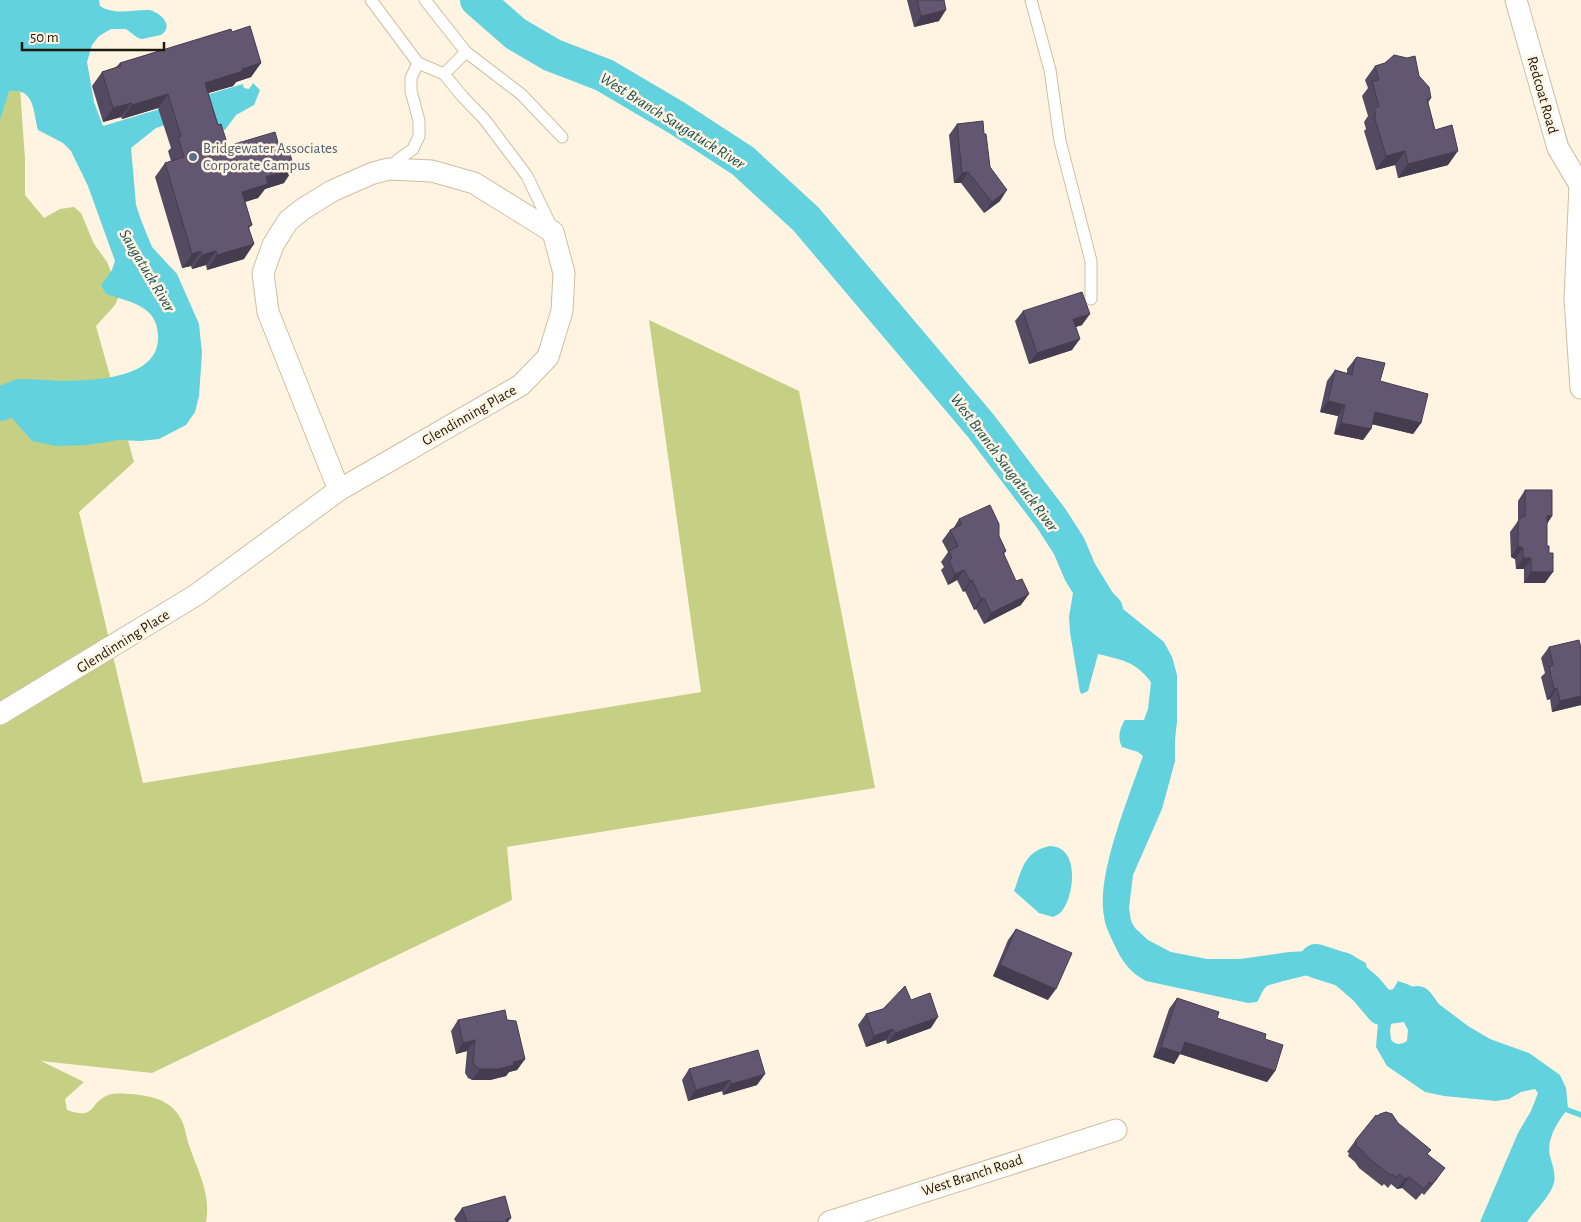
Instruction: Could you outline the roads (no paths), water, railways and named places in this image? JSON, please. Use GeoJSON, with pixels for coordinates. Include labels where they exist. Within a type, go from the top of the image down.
{"type":"FeatureCollection","features":[{"type":"Feature","properties":{"kind":"street","name":"Redcoat Road"},"geometry":{"type":"LineString","coordinates":[[1516,0],[1558,148],[1581,185]]}},
{"type":"Feature","properties":{"kind":"street"},"geometry":{"type":"LineString","coordinates":[[339,490],[268,312],[263,273],[274,245],[288,221],[303,208],[332,191],[373,173],[390,169],[432,171],[474,183],[553,232]]}},
{"type":"Feature","properties":{"kind":"street"},"geometry":{"type":"LineString","coordinates":[[1581,185],[1575,299],[1581,388]]}},
{"type":"Feature","properties":{"kind":"street","name":"Glendinning Place"},"geometry":{"type":"LineString","coordinates":[[0,714],[196,595],[339,490],[521,385],[548,357],[562,311],[564,272],[553,232]]}},
{"type":"Feature","properties":{"kind":"street","name":"West Branch Road"},"geometry":{"type":"LineString","coordinates":[[829,1222],[1116,1130]]}},
{"type":"Feature","properties":{"kind":"lane"},"geometry":{"type":"LineString","coordinates":[[371,0],[418,63],[444,74],[485,120],[527,176],[553,232]]}},
{"type":"Feature","properties":{"kind":"lane"},"geometry":{"type":"LineString","coordinates":[[425,0],[466,52],[521,94],[562,137]]}},
{"type":"Feature","properties":{"kind":"lane"},"geometry":{"type":"LineString","coordinates":[[1031,0],[1050,70],[1060,141],[1091,261],[1091,298]]}},
{"type":"Feature","properties":{"kind":"lane"},"geometry":{"type":"LineString","coordinates":[[444,74],[466,52]]}},
{"type":"Feature","properties":{"kind":"lane"},"geometry":{"type":"LineString","coordinates":[[390,169],[399,159],[413,149],[419,136],[419,121],[411,91],[411,78],[418,63]]}},
{"type":"Feature","properties":{"kind":"water"},"geometry":{"type":"Polygon","coordinates":[[[0,0],[99,0],[100,6],[112,11],[150,10],[162,17],[166,28],[165,32],[161,35],[142,39],[126,29],[111,29],[99,36],[92,45],[87,62],[94,102],[103,126],[243,84],[244,88],[249,89],[253,83],[260,90],[254,105],[236,115],[225,130],[181,120],[156,128],[131,148],[136,205],[141,220],[152,247],[177,274],[199,324],[202,353],[199,396],[195,412],[186,425],[159,439],[140,441],[119,440],[87,445],[56,446],[32,441],[6,411],[7,397],[13,384],[33,381],[90,380],[130,372],[145,364],[155,352],[158,335],[153,317],[147,311],[140,306],[106,294],[101,285],[112,270],[115,261],[88,186],[71,151],[63,143],[38,130],[31,102],[24,93],[9,91],[0,120],[0,0]]]}},
{"type":"Feature","properties":{"kind":"water"},"geometry":{"type":"Polygon","coordinates":[[[1092,569],[1108,597],[1164,642],[1172,657],[1177,675],[1175,761],[1162,809],[1133,875],[1129,908],[1131,921],[1135,928],[1148,940],[1171,952],[1207,959],[1240,959],[1289,952],[1328,950],[1348,953],[1366,963],[1367,970],[1362,979],[1353,981],[1348,977],[1331,971],[1317,973],[1267,986],[1257,1002],[1248,1003],[1146,981],[1135,974],[1123,961],[1109,934],[1105,920],[1103,899],[1109,858],[1115,836],[1143,756],[1138,752],[1122,747],[1119,736],[1125,720],[1144,720],[1148,709],[1151,682],[1134,665],[1098,654],[1088,691],[1082,694],[1080,692],[1070,632],[1069,617],[1073,593],[1070,573],[1092,569]]]}},
{"type":"Feature","properties":{"kind":"water"},"geometry":{"type":"Polygon","coordinates":[[[1050,846],[1060,848],[1066,854],[1072,870],[1071,888],[1066,905],[1061,912],[1053,917],[1039,913],[1014,891],[1025,862],[1029,857],[1035,852],[1050,846]]]}},
{"type":"Feature","properties":{"kind":"water"},"geometry":{"type":"Polygon","coordinates":[[[1398,981],[1407,984],[1423,992],[1468,1026],[1490,1039],[1529,1053],[1560,1075],[1566,1088],[1568,1109],[1560,1119],[1551,1137],[1549,1150],[1554,1172],[1554,1183],[1546,1199],[1527,1222],[1480,1222],[1518,1133],[1531,1111],[1538,1093],[1535,1089],[1521,1092],[1509,1099],[1496,1101],[1444,1096],[1425,1092],[1387,1066],[1376,1047],[1378,1023],[1382,1008],[1398,981]],[[1395,1017],[1392,1019],[1391,1040],[1397,1044],[1407,1041],[1408,1030],[1403,1020],[1395,1017]]]}},
{"type":"Feature","properties":{"kind":"waterway","name":"West Branch Saugatuck River"},"geometry":{"type":"LineString","coordinates":[[477,0],[516,34],[552,55],[604,75],[677,118],[743,161],[806,219],[981,426],[1051,518],[1069,546],[1080,572],[1099,603],[1106,610]]}},
{"type":"Feature","properties":{"kind":"waterway","name":"Saugatuck River"},"geometry":{"type":"LineString","coordinates":[[0,404],[20,396],[50,397]]}},
{"type":"Feature","properties":{"kind":"waterway","name":"West Branch Saugatuck River"},"geometry":{"type":"LineString","coordinates":[[1316,961],[1344,970],[1366,989],[1382,1008],[1417,1003],[1423,1011]]}},
{"type":"Feature","properties":{"kind":"waterway"},"geometry":{"type":"LineString","coordinates":[[1562,1108],[1581,1115]]}},
{"type":"Feature","properties":{"kind":"place","name":"Bridgewater Associates Corporate Campus"},"geometry":{"type":"Point","coordinates":[193,157]}}]}
